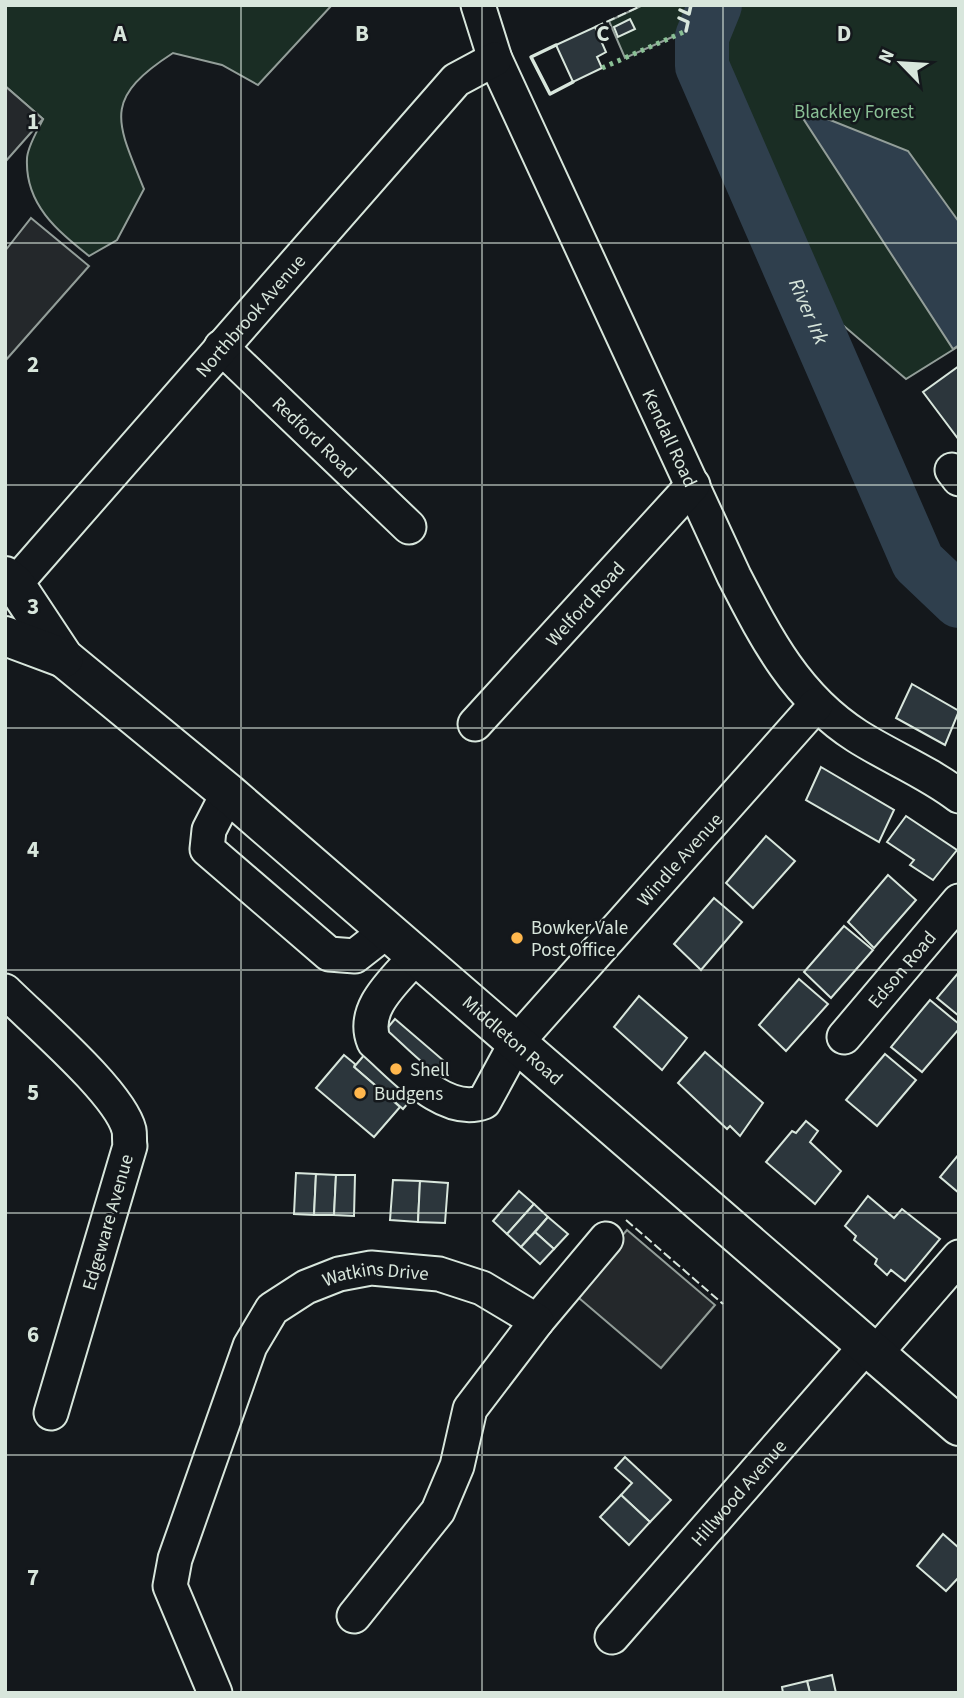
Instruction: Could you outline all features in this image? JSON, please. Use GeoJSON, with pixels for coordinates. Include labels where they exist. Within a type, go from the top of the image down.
{"type":"FeatureCollection","features":[{"type":"Feature","properties":{"kind":"highway","name":"Middleton Road"},"geometry":{"type":"LineString","coordinates":[[10,580],[64,658],[228,793],[959,1426]]}},
{"type":"Feature","properties":{"kind":"highway","name":"Middleton Road"},"geometry":{"type":"LineString","coordinates":[[5,636],[64,658]]}},
{"type":"Feature","properties":{"kind":"street","name":"Kendall Road"},"geometry":{"type":"LineString","coordinates":[[478,5],[495,59],[767,640],[789,674],[816,705],[855,734],[959,796]]}},
{"type":"Feature","properties":{"kind":"street","name":"Northbrook Avenue"},"geometry":{"type":"LineString","coordinates":[[10,580],[221,347],[456,80],[495,59]]}},
{"type":"Feature","properties":{"kind":"street","name":"Redford Road"},"geometry":{"type":"LineString","coordinates":[[221,347],[409,527]]}},
{"type":"Feature","properties":{"kind":"street","name":"Welford Road"},"geometry":{"type":"LineString","coordinates":[[475,724],[693,485]]}},
{"type":"Feature","properties":{"kind":"street","name":"Windle Avenue"},"geometry":{"type":"LineString","coordinates":[[416,956],[375,1005],[370,1024],[374,1042],[424,1085],[461,1105],[484,1101],[516,1043],[816,705]]}},
{"type":"Feature","properties":{"kind":"street"},"geometry":{"type":"LineString","coordinates":[[228,793],[209,830],[207,849],[329,954],[355,956],[387,931]]}},
{"type":"Feature","properties":{"kind":"street","name":"Edson Road"},"geometry":{"type":"LineString","coordinates":[[844,1037],[959,901]]}},
{"type":"Feature","properties":{"kind":"street","name":"Edgeware Avenue"},"geometry":{"type":"LineString","coordinates":[[5,991],[102,1088],[117,1106],[129,1129],[130,1146],[51,1413]]}},
{"type":"Feature","properties":{"kind":"street"},"geometry":{"type":"LineString","coordinates":[[354,1616],[439,1511],[457,1466],[470,1409],[537,1321],[606,1239]]}},
{"type":"Feature","properties":{"kind":"street","name":"Hillwood Avenue"},"geometry":{"type":"LineString","coordinates":[[612,1637],[871,1350],[959,1257]]}},
{"type":"Feature","properties":{"kind":"street","name":"Watkins Drive"},"geometry":{"type":"LineString","coordinates":[[215,1693],[170,1586],[175,1559],[250,1346],[272,1309],[306,1287],[339,1273],[371,1268],[439,1274],[482,1288],[537,1321]]}},
{"type":"Feature","properties":{"kind":"green space"},"geometry":{"type":"Polygon","coordinates":[[[5,5],[332,5],[258,85],[222,65],[173,53],[150,69],[135,84],[125,98],[121,112],[122,128],[144,189],[117,240],[89,256],[55,226],[31,190],[27,154],[43,119],[5,86],[5,5]]]}},
{"type":"Feature","properties":{"kind":"green space"},"geometry":{"type":"Polygon","coordinates":[[[643,5],[691,5],[686,31],[625,58],[609,21],[643,5]]]}},
{"type":"Feature","properties":{"kind":"green space","name":"Blackley Forest"},"geometry":{"type":"Polygon","coordinates":[[[730,5],[959,5],[959,346],[906,379],[831,315],[768,181],[715,48],[730,5]]]}},
{"type":"Feature","properties":{"kind":"shaded area"},"geometry":{"type":"Polygon","coordinates":[[[5,86],[43,119],[5,162],[5,86]]]}},
{"type":"Feature","properties":{"kind":"shaded area"},"geometry":{"type":"Polygon","coordinates":[[[31,218],[89,266],[5,361],[5,251],[31,218]]]}},
{"type":"Feature","properties":{"kind":"shaded area"},"geometry":{"type":"Polygon","coordinates":[[[627,1230],[715,1305],[661,1368],[573,1293],[627,1230]]]}},
{"type":"Feature","properties":{"kind":"water"},"geometry":{"type":"Polygon","coordinates":[[[795,106],[908,151],[959,222],[959,345],[953,349],[795,106]]]}},
{"type":"Feature","properties":{"kind":"building"},"geometry":{"type":"Polygon","coordinates":[[[630,19],[635,29],[618,37],[614,27],[630,19]]]}},
{"type":"Feature","properties":{"kind":"building"},"geometry":{"type":"Polygon","coordinates":[[[595,27],[606,52],[597,57],[602,68],[573,82],[556,45],[595,27]]]}},
{"type":"Feature","properties":{"kind":"building"},"geometry":{"type":"Polygon","coordinates":[[[959,366],[959,440],[923,392],[959,366]]]}},
{"type":"Feature","properties":{"kind":"building"},"geometry":{"type":"Polygon","coordinates":[[[912,684],[959,711],[945,745],[896,718],[912,684]]]}},
{"type":"Feature","properties":{"kind":"building"},"geometry":{"type":"Polygon","coordinates":[[[821,767],[894,810],[879,842],[806,800],[821,767]]]}},
{"type":"Feature","properties":{"kind":"building"},"geometry":{"type":"Polygon","coordinates":[[[906,816],[957,850],[933,880],[910,865],[914,860],[887,842],[906,816]]]}},
{"type":"Feature","properties":{"kind":"building"},"geometry":{"type":"Polygon","coordinates":[[[766,836],[795,861],[753,908],[726,883],[766,836]]]}},
{"type":"Feature","properties":{"kind":"building"},"geometry":{"type":"Polygon","coordinates":[[[888,875],[916,900],[874,948],[848,922],[888,875]]]}},
{"type":"Feature","properties":{"kind":"building"},"geometry":{"type":"Polygon","coordinates":[[[714,898],[742,922],[701,970],[674,944],[714,898]]]}},
{"type":"Feature","properties":{"kind":"building"},"geometry":{"type":"Polygon","coordinates":[[[844,926],[873,950],[831,998],[804,972],[844,926]]]}},
{"type":"Feature","properties":{"kind":"building"},"geometry":{"type":"Polygon","coordinates":[[[959,972],[959,1016],[937,998],[959,972]]]}},
{"type":"Feature","properties":{"kind":"building"},"geometry":{"type":"Polygon","coordinates":[[[799,979],[828,1004],[786,1051],[759,1025],[799,979]]]}},
{"type":"Feature","properties":{"kind":"building"},"geometry":{"type":"Polygon","coordinates":[[[639,996],[687,1038],[662,1070],[614,1027],[639,996]]]}},
{"type":"Feature","properties":{"kind":"building"},"geometry":{"type":"Polygon","coordinates":[[[930,1000],[959,1024],[959,1029],[922,1072],[891,1047],[930,1000]]]}},
{"type":"Feature","properties":{"kind":"building"},"geometry":{"type":"Polygon","coordinates":[[[395,1019],[444,1061],[403,1109],[354,1067],[395,1019]]]}},
{"type":"Feature","properties":{"kind":"building"},"geometry":{"type":"Polygon","coordinates":[[[705,1052],[763,1103],[740,1136],[730,1126],[727,1129],[678,1083],[705,1052]]]}},
{"type":"Feature","properties":{"kind":"building"},"geometry":{"type":"Polygon","coordinates":[[[885,1054],[916,1080],[877,1126],[846,1100],[885,1054]]]}},
{"type":"Feature","properties":{"kind":"building"},"geometry":{"type":"Polygon","coordinates":[[[344,1055],[400,1107],[374,1137],[316,1088],[344,1055]]]}},
{"type":"Feature","properties":{"kind":"building"},"geometry":{"type":"Polygon","coordinates":[[[806,1121],[818,1131],[810,1142],[841,1171],[815,1204],[766,1162],[792,1131],[796,1133],[806,1121]]]}},
{"type":"Feature","properties":{"kind":"building"},"geometry":{"type":"Polygon","coordinates":[[[959,1154],[959,1193],[940,1177],[959,1154]]]}},
{"type":"Feature","properties":{"kind":"building"},"geometry":{"type":"Polygon","coordinates":[[[296,1173],[316,1174],[314,1215],[294,1214],[296,1173]]]}},
{"type":"Feature","properties":{"kind":"building"},"geometry":{"type":"Polygon","coordinates":[[[316,1174],[336,1175],[334,1215],[314,1215],[316,1174]]]}},
{"type":"Feature","properties":{"kind":"building"},"geometry":{"type":"Polygon","coordinates":[[[336,1175],[355,1175],[354,1216],[334,1215],[336,1175]]]}},
{"type":"Feature","properties":{"kind":"building"},"geometry":{"type":"Polygon","coordinates":[[[393,1180],[420,1181],[418,1222],[390,1220],[393,1180]]]}},
{"type":"Feature","properties":{"kind":"building"},"geometry":{"type":"Polygon","coordinates":[[[420,1181],[448,1183],[445,1223],[418,1222],[420,1181]]]}},
{"type":"Feature","properties":{"kind":"building"},"geometry":{"type":"Polygon","coordinates":[[[519,1191],[534,1204],[507,1234],[493,1221],[519,1191]]]}},
{"type":"Feature","properties":{"kind":"building"},"geometry":{"type":"Polygon","coordinates":[[[868,1196],[894,1218],[902,1209],[940,1239],[905,1281],[891,1270],[887,1275],[875,1264],[877,1259],[854,1240],[856,1236],[845,1226],[868,1196]]]}},
{"type":"Feature","properties":{"kind":"building"},"geometry":{"type":"Polygon","coordinates":[[[534,1204],[548,1217],[521,1247],[507,1234],[534,1204]]]}},
{"type":"Feature","properties":{"kind":"building"},"geometry":{"type":"Polygon","coordinates":[[[548,1217],[568,1234],[554,1249],[535,1232],[548,1217]]]}},
{"type":"Feature","properties":{"kind":"building"},"geometry":{"type":"Polygon","coordinates":[[[535,1232],[554,1249],[540,1264],[521,1247],[535,1232]]]}},
{"type":"Feature","properties":{"kind":"building"},"geometry":{"type":"Polygon","coordinates":[[[625,1457],[671,1500],[650,1522],[621,1495],[632,1483],[615,1468],[625,1457]]]}},
{"type":"Feature","properties":{"kind":"building"},"geometry":{"type":"Polygon","coordinates":[[[621,1495],[650,1522],[629,1545],[600,1517],[621,1495]]]}},
{"type":"Feature","properties":{"kind":"building"},"geometry":{"type":"Polygon","coordinates":[[[943,1534],[959,1548],[959,1577],[946,1591],[917,1566],[943,1534]]]}},
{"type":"Feature","properties":{"kind":"building"},"geometry":{"type":"Polygon","coordinates":[[[832,1675],[836,1693],[810,1693],[807,1681],[832,1675]]]}},
{"type":"Feature","properties":{"kind":"building"},"geometry":{"type":"Polygon","coordinates":[[[807,1681],[810,1693],[783,1693],[782,1687],[807,1681]]]}},
{"type":"Feature","properties":{"kind":"waterway","name":"River Irk"},"geometry":{"type":"LineString","coordinates":[[715,5],[702,37],[702,66],[918,562],[959,601]]}},
{"type":"Feature","properties":{"kind":"hedge"},"geometry":{"type":"LineString","coordinates":[[602,68],[686,31]]}},
{"type":"Feature","properties":{"kind":"fence"},"geometry":{"type":"LineString","coordinates":[[595,27],[643,5]]}},
{"type":"Feature","properties":{"kind":"fence"},"geometry":{"type":"LineString","coordinates":[[626,1220],[723,1304]]}},
{"type":"Feature","properties":{"kind":"wall"},"geometry":{"type":"LineString","coordinates":[[680,10],[689,14],[691,5]]}},
{"type":"Feature","properties":{"kind":"wall"},"geometry":{"type":"LineString","coordinates":[[679,18],[688,22],[686,31]]}},
{"type":"Feature","properties":{"kind":"wall"},"geometry":{"type":"LineString","coordinates":[[556,45],[531,57],[550,94],[573,82]]}},
{"type":"Feature","properties":{"kind":"place","name":"Bowker Vale Post Office"},"geometry":{"type":"Point","coordinates":[517,938]}},
{"type":"Feature","properties":{"kind":"place","name":"Shell"},"geometry":{"type":"Point","coordinates":[396,1069]}},
{"type":"Feature","properties":{"kind":"place","name":"Budgens"},"geometry":{"type":"Point","coordinates":[360,1093]}}]}
